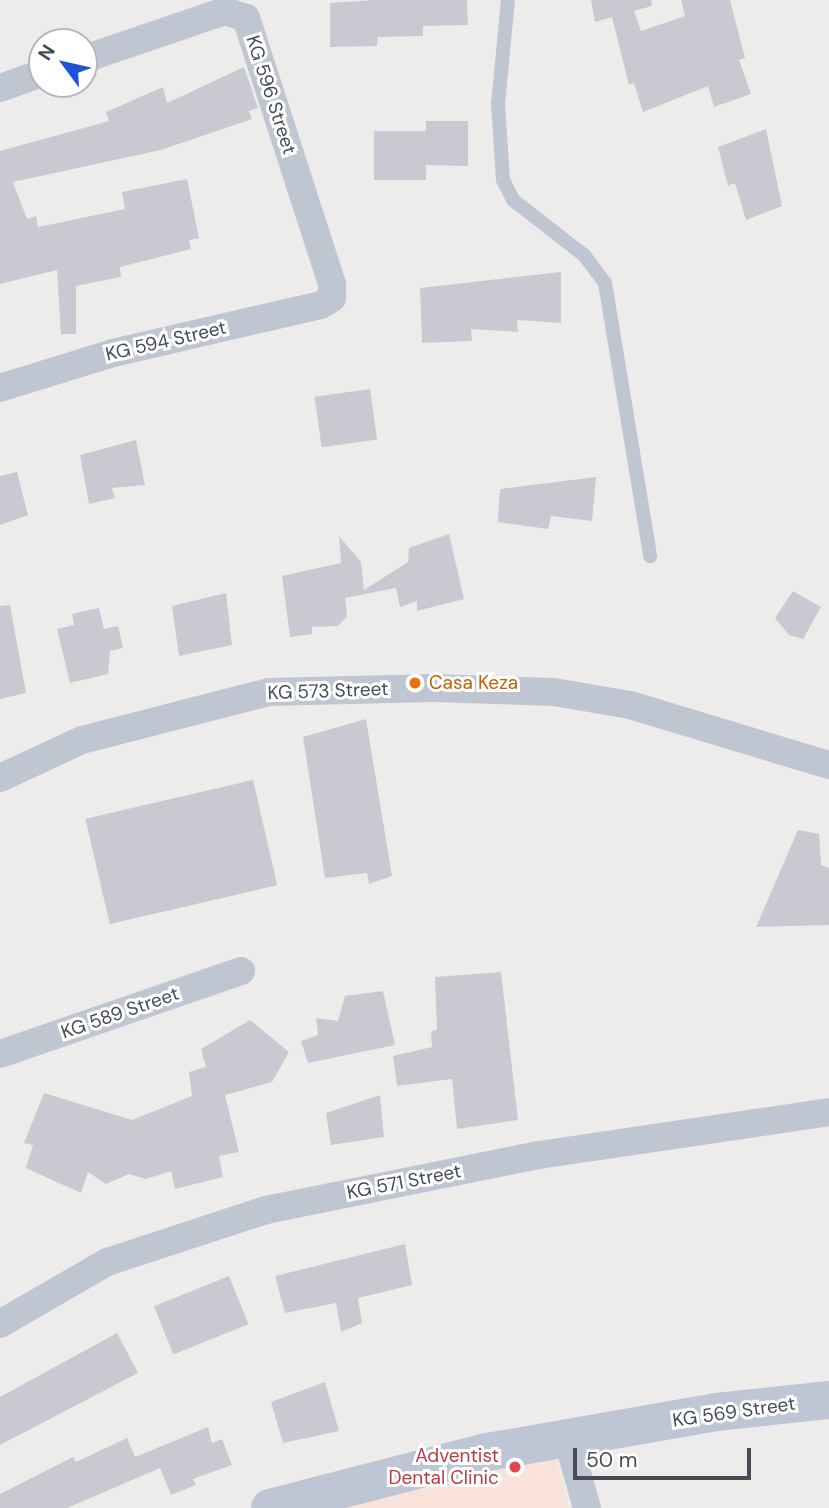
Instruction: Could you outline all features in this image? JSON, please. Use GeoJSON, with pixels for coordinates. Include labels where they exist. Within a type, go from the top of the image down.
{"type":"FeatureCollection","features":[{"type":"Feature","properties":{"kind":"street","name":"KG 596 Street"},"geometry":{"type":"LineString","coordinates":[[98,54],[225,10],[246,18],[332,284],[331,298]]}},
{"type":"Feature","properties":{"kind":"street"},"geometry":{"type":"LineString","coordinates":[[0,88],[28,78]]}},
{"type":"Feature","properties":{"kind":"street","name":"KG 594 Street"},"geometry":{"type":"LineString","coordinates":[[0,388],[113,353],[321,305],[331,298]]}},
{"type":"Feature","properties":{"kind":"street","name":"KG 573 Street"},"geometry":{"type":"LineString","coordinates":[[0,778],[82,740],[269,692],[433,688],[554,692],[630,705],[829,765]]}},
{"type":"Feature","properties":{"kind":"street","name":"KG 589 Street"},"geometry":{"type":"LineString","coordinates":[[0,1055],[241,971]]}},
{"type":"Feature","properties":{"kind":"street","name":"KG 571 Street"},"geometry":{"type":"LineString","coordinates":[[0,1324],[107,1262],[265,1209],[539,1155],[829,1112]]}},
{"type":"Feature","properties":{"kind":"street","name":"KG 569 Street"},"geometry":{"type":"LineString","coordinates":[[270,1508],[482,1453],[716,1412],[829,1399]]}},
{"type":"Feature","properties":{"kind":"street"},"geometry":{"type":"LineString","coordinates":[[568,1437],[587,1508]]}},
{"type":"Feature","properties":{"kind":"lane"},"geometry":{"type":"LineString","coordinates":[[508,0],[498,103],[503,180],[513,200],[584,254],[605,284],[650,556]]}},
{"type":"Feature","properties":{"kind":"shaded area","name":"Adventist Dental Clinic"},"geometry":{"type":"Polygon","coordinates":[[[553,1449],[569,1508],[317,1508],[553,1449]]]}},
{"type":"Feature","properties":{"kind":"building"},"geometry":{"type":"Polygon","coordinates":[[[467,0],[468,25],[423,26],[423,36],[378,37],[377,46],[330,47],[330,3],[467,0]]]}},
{"type":"Feature","properties":{"kind":"building"},"geometry":{"type":"Polygon","coordinates":[[[591,0],[651,0],[652,6],[634,11],[641,31],[685,16],[681,0],[730,0],[745,58],[739,60],[751,94],[714,107],[708,86],[643,112],[634,83],[629,85],[612,17],[595,22],[591,0]]]}},
{"type":"Feature","properties":{"kind":"building"},"geometry":{"type":"Polygon","coordinates":[[[244,67],[258,108],[249,111],[252,119],[161,150],[13,182],[27,219],[36,216],[38,227],[125,209],[122,192],[187,179],[199,238],[189,240],[191,249],[120,267],[121,277],[76,286],[76,334],[61,334],[57,270],[0,284],[0,151],[109,121],[106,112],[163,87],[167,103],[244,67]]]}},
{"type":"Feature","properties":{"kind":"building"},"geometry":{"type":"Polygon","coordinates":[[[426,121],[468,121],[468,166],[426,165],[426,180],[374,180],[374,131],[426,131],[426,121]]]}},
{"type":"Feature","properties":{"kind":"building"},"geometry":{"type":"Polygon","coordinates":[[[766,129],[782,206],[746,220],[735,183],[728,186],[718,147],[766,129]]]}},
{"type":"Feature","properties":{"kind":"building"},"geometry":{"type":"Polygon","coordinates":[[[561,272],[561,323],[517,320],[518,332],[471,329],[472,341],[422,343],[420,288],[561,272]]]}},
{"type":"Feature","properties":{"kind":"building"},"geometry":{"type":"Polygon","coordinates":[[[370,389],[377,440],[322,447],[315,397],[370,389]]]}},
{"type":"Feature","properties":{"kind":"building"},"geometry":{"type":"Polygon","coordinates":[[[136,440],[145,485],[112,488],[115,498],[89,504],[80,455],[136,440]]]}},
{"type":"Feature","properties":{"kind":"building"},"geometry":{"type":"Polygon","coordinates":[[[17,472],[28,515],[0,525],[0,476],[17,472]]]}},
{"type":"Feature","properties":{"kind":"building"},"geometry":{"type":"Polygon","coordinates":[[[596,477],[592,521],[551,516],[548,529],[498,522],[500,489],[596,477]]]}},
{"type":"Feature","properties":{"kind":"building"},"geometry":{"type":"Polygon","coordinates":[[[449,534],[464,599],[417,611],[417,601],[400,607],[396,588],[345,598],[347,616],[338,626],[312,627],[312,634],[290,637],[282,576],[341,563],[339,536],[361,562],[364,590],[408,562],[409,548],[449,534]]]}},
{"type":"Feature","properties":{"kind":"building"},"geometry":{"type":"Polygon","coordinates":[[[793,591],[821,607],[803,639],[789,635],[775,618],[793,591]]]}},
{"type":"Feature","properties":{"kind":"building"},"geometry":{"type":"Polygon","coordinates":[[[226,593],[232,645],[179,656],[172,606],[226,593]]]}},
{"type":"Feature","properties":{"kind":"building"},"geometry":{"type":"Polygon","coordinates":[[[10,605],[26,693],[0,699],[0,606],[10,605]]]}},
{"type":"Feature","properties":{"kind":"building"},"geometry":{"type":"Polygon","coordinates":[[[99,608],[104,629],[118,626],[123,648],[110,651],[108,674],[70,683],[57,629],[74,625],[72,614],[99,608]]]}},
{"type":"Feature","properties":{"kind":"building"},"geometry":{"type":"Polygon","coordinates":[[[366,719],[392,876],[369,884],[367,873],[325,878],[303,737],[366,719]]]}},
{"type":"Feature","properties":{"kind":"building"},"geometry":{"type":"Polygon","coordinates":[[[253,780],[277,885],[110,924],[85,819],[253,780]]]}},
{"type":"Feature","properties":{"kind":"building"},"geometry":{"type":"Polygon","coordinates":[[[798,830],[819,834],[821,865],[829,868],[829,925],[756,927],[798,830]]]}},
{"type":"Feature","properties":{"kind":"building"},"geometry":{"type":"Polygon","coordinates":[[[501,972],[518,1120],[457,1129],[452,1079],[397,1086],[393,1056],[432,1047],[431,1032],[437,1029],[435,977],[501,972]]]}},
{"type":"Feature","properties":{"kind":"building"},"geometry":{"type":"Polygon","coordinates":[[[383,991],[395,1045],[308,1063],[301,1041],[318,1035],[316,1018],[338,1021],[345,996],[383,991]]]}},
{"type":"Feature","properties":{"kind":"building"},"geometry":{"type":"Polygon","coordinates":[[[250,1020],[289,1052],[272,1082],[225,1095],[239,1152],[219,1156],[223,1177],[175,1189],[171,1171],[146,1179],[129,1174],[106,1184],[88,1172],[81,1193],[26,1168],[33,1145],[24,1143],[44,1093],[132,1120],[192,1096],[189,1072],[206,1067],[201,1049],[250,1020]]]}},
{"type":"Feature","properties":{"kind":"building"},"geometry":{"type":"Polygon","coordinates":[[[380,1095],[384,1137],[331,1145],[326,1113],[380,1095]]]}},
{"type":"Feature","properties":{"kind":"building"},"geometry":{"type":"Polygon","coordinates":[[[405,1244],[412,1285],[358,1298],[362,1323],[341,1332],[336,1303],[285,1313],[275,1276],[405,1244]]]}},
{"type":"Feature","properties":{"kind":"building"},"geometry":{"type":"Polygon","coordinates":[[[229,1276],[248,1324],[173,1355],[154,1306],[229,1276]]]}},
{"type":"Feature","properties":{"kind":"building"},"geometry":{"type":"Polygon","coordinates":[[[117,1333],[138,1373],[0,1445],[0,1397],[117,1333]]]}},
{"type":"Feature","properties":{"kind":"building"},"geometry":{"type":"Polygon","coordinates":[[[325,1382],[339,1431],[283,1443],[271,1402],[325,1382]]]}},
{"type":"Feature","properties":{"kind":"building"},"geometry":{"type":"Polygon","coordinates":[[[208,1427],[212,1443],[222,1439],[232,1465],[193,1479],[196,1485],[171,1495],[160,1468],[67,1508],[0,1508],[0,1494],[73,1457],[76,1462],[127,1438],[135,1457],[208,1427]]]}},
{"type":"Feature","properties":{"kind":"place","name":"Casa Keza"},"geometry":{"type":"Point","coordinates":[415,683]}},
{"type":"Feature","properties":{"kind":"place","name":"Adventist Dental Clinic"},"geometry":{"type":"Point","coordinates":[515,1467]}}]}
